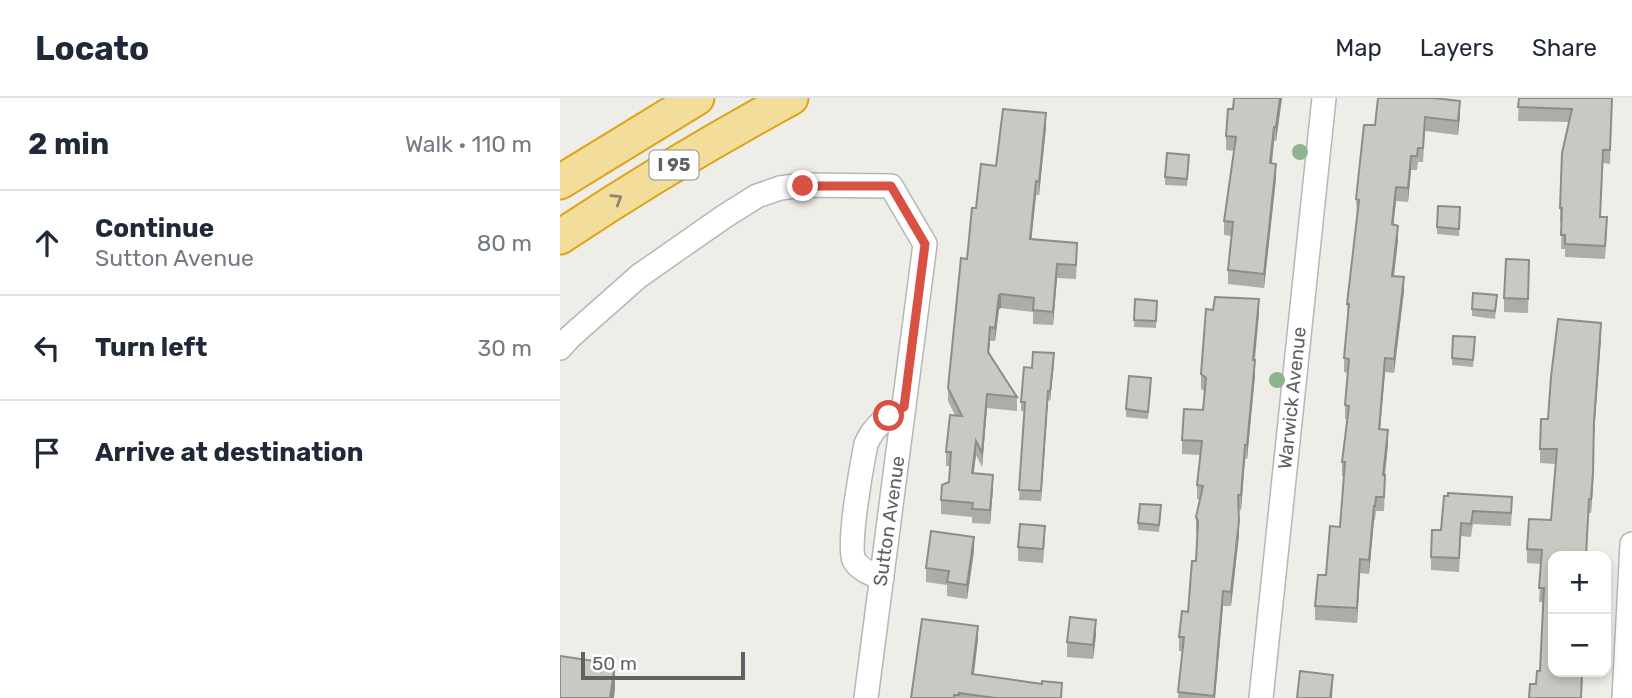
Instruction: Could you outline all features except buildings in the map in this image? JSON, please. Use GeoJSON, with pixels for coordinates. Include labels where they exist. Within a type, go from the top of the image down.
{"type":"FeatureCollection","features":[{"type":"Feature","properties":{"kind":"highway","name":"I 95"},"geometry":{"type":"LineString","coordinates":[[560,182],[697,98]]}},
{"type":"Feature","properties":{"kind":"highway","name":"I 95"},"geometry":{"type":"LineString","coordinates":[[560,237],[680,161],[791,98]]}},
{"type":"Feature","properties":{"kind":"street","name":"Warwick Avenue"},"geometry":{"type":"LineString","coordinates":[[1261,698],[1324,98]]}},
{"type":"Feature","properties":{"kind":"street","name":"Sutton Avenue"},"geometry":{"type":"LineString","coordinates":[[560,348],[639,276],[757,196],[780,188],[803,186],[891,186],[925,244],[866,698]]}},
{"type":"Feature","properties":{"kind":"street"},"geometry":{"type":"LineString","coordinates":[[882,578],[862,569],[855,562],[852,551],[853,535],[866,444],[879,423],[904,407]]}},
{"type":"Feature","properties":{"kind":"street"},"geometry":{"type":"LineString","coordinates":[[1624,698],[1632,544]]}},
{"type":"Feature","properties":{"kind":"route"},"geometry":{"type":"LineString","coordinates":[[803,186],[891,186],[925,244],[904,407],[889,416]]}}]}
